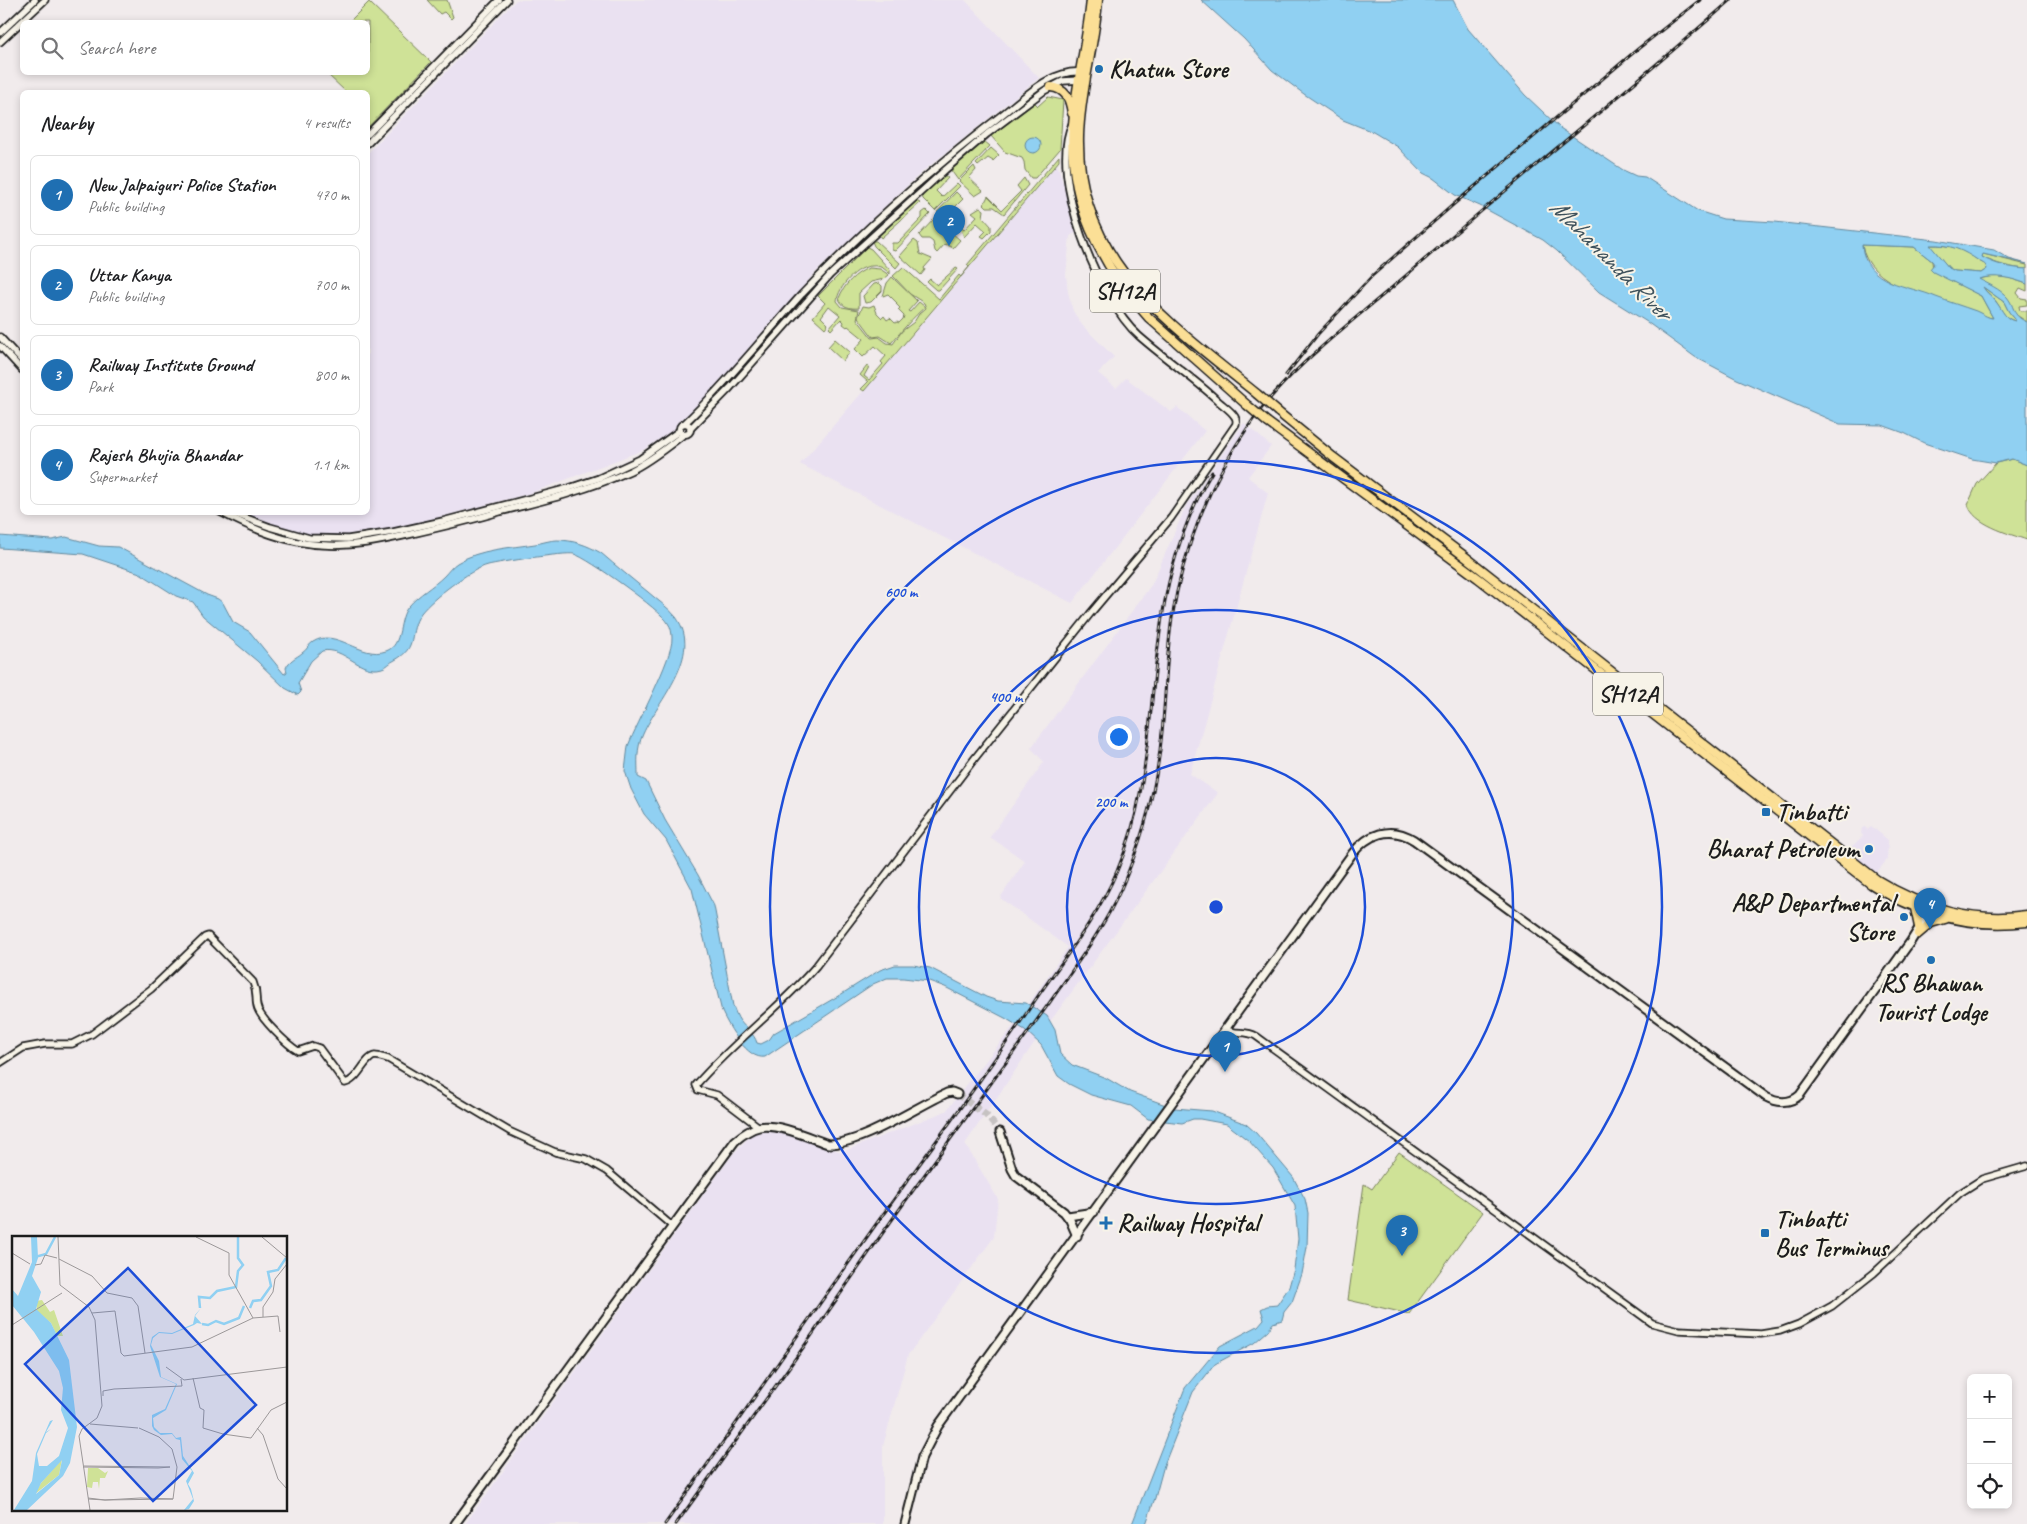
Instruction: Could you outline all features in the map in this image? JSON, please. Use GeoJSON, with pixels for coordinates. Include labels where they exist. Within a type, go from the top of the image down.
{"type":"FeatureCollection","features":[{"type":"Feature","properties":{"kind":"main road","name":"SH12A"},"geometry":{"type":"LineString","coordinates":[[1086,0],[1087,30]]}},
{"type":"Feature","properties":{"kind":"main road","name":"SH12A"},"geometry":{"type":"LineString","coordinates":[[1091,0],[1083,76],[1080,126],[1081,165],[1091,209],[1108,250],[1123,274],[1153,308],[1333,457],[1462,555],[1858,866],[1898,892],[1947,918],[1993,924],[2027,922]]}},
{"type":"Feature","properties":{"kind":"main road","name":"SH12A"},"geometry":{"type":"LineString","coordinates":[[1098,0],[1073,122],[1074,173],[1081,206],[1091,233],[1110,270],[1129,296],[1149,318],[1267,422],[1478,578],[1726,770],[1736,783],[1768,810],[1794,829],[1810,836],[1867,881],[1914,908],[1992,917],[2027,915]]}},
{"type":"Feature","properties":{"kind":"main road"},"geometry":{"type":"LineString","coordinates":[[1051,87],[1060,89],[1067,96],[1073,122]]}},
{"type":"Feature","properties":{"kind":"main road"},"geometry":{"type":"LineString","coordinates":[[905,1524],[922,1457],[933,1433],[1356,849],[1368,838],[1383,832],[1399,833],[1414,840],[1760,1092],[1770,1099],[1778,1101],[1791,1100],[1800,1095],[1933,911]]}},
{"type":"Feature","properties":{"kind":"main road"},"geometry":{"type":"LineString","coordinates":[[1914,908],[1919,930]]}},
{"type":"Feature","properties":{"kind":"main road","name":"SH12A"},"geometry":{"type":"LineString","coordinates":[[1967,915],[2027,910]]}},
{"type":"Feature","properties":{"kind":"main road"},"geometry":{"type":"LineString","coordinates":[[1919,930],[1931,923],[1947,918]]}},
{"type":"Feature","properties":{"kind":"main road"},"geometry":{"type":"LineString","coordinates":[[455,1524],[730,1146],[742,1136],[759,1127],[770,1126],[828,1144],[837,1144],[862,1136],[934,1099],[955,1093]]}},
{"type":"Feature","properties":{"kind":"main road"},"geometry":{"type":"LineString","coordinates":[[1000,1132],[1010,1164],[1016,1176],[1068,1216],[1077,1236]]}},
{"type":"Feature","properties":{"kind":"main road"},"geometry":{"type":"LineString","coordinates":[[1068,1216],[1094,1212]]}},
{"type":"Feature","properties":{"kind":"street"},"geometry":{"type":"LineString","coordinates":[[0,33],[35,0]]}},
{"type":"Feature","properties":{"kind":"street"},"geometry":{"type":"LineString","coordinates":[[24,20],[45,0]]}},
{"type":"Feature","properties":{"kind":"street"},"geometry":{"type":"LineString","coordinates":[[370,141],[499,0]]}},
{"type":"Feature","properties":{"kind":"street"},"geometry":{"type":"LineString","coordinates":[[370,132],[507,0]]}},
{"type":"Feature","properties":{"kind":"street"},"geometry":{"type":"LineString","coordinates":[[0,42],[20,23]]}},
{"type":"Feature","properties":{"kind":"street"},"geometry":{"type":"LineString","coordinates":[[238,515],[270,528],[310,538],[348,539],[393,532],[452,519],[569,488],[599,478],[640,460],[681,433],[687,434],[830,275],[984,133],[1036,88],[1065,72],[1083,76]]}},
{"type":"Feature","properties":{"kind":"street"},"geometry":{"type":"LineString","coordinates":[[681,433],[680,426],[686,424],[732,376],[802,295],[889,210],[955,151],[1051,87],[1063,80],[1083,76]]}},
{"type":"Feature","properties":{"kind":"street"},"geometry":{"type":"LineString","coordinates":[[1036,88],[1040,94]]}},
{"type":"Feature","properties":{"kind":"street"},"geometry":{"type":"LineString","coordinates":[[759,1127],[717,1095],[698,1090],[695,1087],[705,1074],[736,1044],[788,997],[816,966],[975,758],[1090,614],[1172,518],[1236,424],[1235,416],[1133,330],[1101,282],[1084,243],[1069,191],[1066,148],[1068,133],[1073,122]]}},
{"type":"Feature","properties":{"kind":"street"},"geometry":{"type":"LineString","coordinates":[[889,210],[894,216]]}},
{"type":"Feature","properties":{"kind":"street"},"geometry":{"type":"LineString","coordinates":[[0,337],[20,359]]}},
{"type":"Feature","properties":{"kind":"street"},"geometry":{"type":"LineString","coordinates":[[0,346],[20,368]]}},
{"type":"Feature","properties":{"kind":"street"},"geometry":{"type":"LineString","coordinates":[[686,424],[690,429]]}},
{"type":"Feature","properties":{"kind":"street"},"geometry":{"type":"LineString","coordinates":[[227,515],[274,536],[307,544],[341,545],[373,542],[461,523],[602,482],[643,464],[681,433]]}},
{"type":"Feature","properties":{"kind":"street"},"geometry":{"type":"LineString","coordinates":[[0,1062],[23,1048],[45,1044],[72,1044],[87,1037],[151,989],[204,937],[208,936],[253,982],[257,991],[258,1009],[274,1029],[298,1051],[313,1046],[319,1048],[345,1083],[352,1080],[372,1057],[377,1056],[388,1059],[509,1131],[555,1152],[586,1159],[607,1171],[672,1226]]}},
{"type":"Feature","properties":{"kind":"street"},"geometry":{"type":"LineString","coordinates":[[1226,1030],[1233,1033],[1248,1032],[1256,1036],[1652,1323],[1679,1330],[1761,1334],[1780,1331],[1799,1324],[1832,1306],[1874,1273],[1960,1193],[1982,1179],[2027,1166]]}},
{"type":"Feature","properties":{"kind":"shaded area"},"geometry":{"type":"Polygon","coordinates":[[[516,0],[965,0],[1039,78],[922,172],[876,215],[815,273],[698,408],[668,434],[643,450],[531,493],[396,529],[356,536],[330,537],[307,534],[267,523],[247,515],[370,515],[370,151],[516,0]]]}},
{"type":"Feature","properties":{"kind":"shaded area"},"geometry":{"type":"Polygon","coordinates":[[[1057,163],[1077,232],[1070,236],[1066,275],[1073,311],[1082,325],[1114,357],[1098,373],[1116,388],[1126,378],[1171,412],[1177,407],[1205,431],[1072,603],[800,464],[939,304],[1057,163]]]}},
{"type":"Feature","properties":{"kind":"shaded area"},"geometry":{"type":"Polygon","coordinates":[[[1244,423],[1271,446],[1248,477],[1268,493],[1190,774],[1218,793],[1032,1046],[965,1144],[998,1199],[994,1237],[908,1355],[883,1446],[883,1524],[465,1524],[732,1155],[753,1133],[778,1131],[842,1152],[946,1111],[1011,1029],[1068,947],[1000,898],[1025,861],[990,837],[1044,762],[1031,748],[1152,584],[1186,506],[1244,423]]]}},
{"type":"Feature","properties":{"kind":"shaded area","name":"Bharat Petroleum"},"geometry":{"type":"Polygon","coordinates":[[[1871,826],[1888,840],[1887,860],[1876,873],[1847,851],[1863,836],[1861,833],[1862,828],[1865,827],[1868,830],[1871,826]]]}},
{"type":"Feature","properties":{"kind":"green space"},"geometry":{"type":"Polygon","coordinates":[[[427,0],[447,0],[453,17],[451,19],[444,12],[440,14],[427,0]]]}},
{"type":"Feature","properties":{"kind":"green space"},"geometry":{"type":"Polygon","coordinates":[[[369,2],[431,62],[370,125],[370,90],[344,90],[328,75],[370,75],[370,20],[351,20],[369,2]]]}},
{"type":"Feature","properties":{"kind":"green space"},"geometry":{"type":"Polygon","coordinates":[[[1048,97],[1063,100],[1060,149],[1035,178],[1031,178],[1025,170],[1022,158],[1005,152],[991,136],[1035,103],[1038,106],[1048,97]]]}},
{"type":"Feature","properties":{"kind":"green space"},"geometry":{"type":"Polygon","coordinates":[[[984,141],[990,146],[958,180],[950,169],[984,141]]]}},
{"type":"Feature","properties":{"kind":"green space"},"geometry":{"type":"Polygon","coordinates":[[[991,148],[999,155],[993,161],[988,158],[978,166],[976,164],[991,148]]]}},
{"type":"Feature","properties":{"kind":"green space"},"geometry":{"type":"Polygon","coordinates":[[[1059,156],[1059,161],[967,270],[969,267],[967,265],[1059,156]]]}},
{"type":"Feature","properties":{"kind":"green space"},"geometry":{"type":"Polygon","coordinates":[[[974,166],[976,170],[969,178],[983,191],[975,196],[959,181],[974,166]]]}},
{"type":"Feature","properties":{"kind":"green space"},"geometry":{"type":"Polygon","coordinates":[[[944,175],[948,178],[936,191],[942,197],[957,183],[960,186],[935,211],[923,199],[922,195],[944,175]]]}},
{"type":"Feature","properties":{"kind":"green space"},"geometry":{"type":"Polygon","coordinates":[[[1024,178],[1028,185],[1004,214],[994,207],[987,207],[984,204],[988,196],[1002,210],[1021,191],[1017,186],[1024,178]]]}},
{"type":"Feature","properties":{"kind":"green space"},"geometry":{"type":"Polygon","coordinates":[[[956,192],[963,199],[955,207],[957,209],[950,216],[952,219],[950,221],[937,212],[956,192]]]}},
{"type":"Feature","properties":{"kind":"green space"},"geometry":{"type":"Polygon","coordinates":[[[916,201],[920,203],[881,238],[879,235],[916,201]]]}},
{"type":"Feature","properties":{"kind":"green space"},"geometry":{"type":"Polygon","coordinates":[[[980,207],[984,210],[983,217],[991,226],[991,231],[984,238],[981,236],[986,231],[977,223],[964,237],[954,224],[955,222],[964,230],[977,216],[972,212],[980,207]]]}},
{"type":"Feature","properties":{"kind":"green space"},"geometry":{"type":"Polygon","coordinates":[[[926,210],[930,214],[895,251],[892,250],[892,243],[898,243],[922,218],[922,213],[926,210]]]}},
{"type":"Feature","properties":{"kind":"green space"},"geometry":{"type":"Polygon","coordinates":[[[935,218],[960,240],[953,248],[945,244],[937,253],[933,242],[929,239],[922,239],[919,235],[935,218]]]}},
{"type":"Feature","properties":{"kind":"green space"},"geometry":{"type":"Polygon","coordinates":[[[914,240],[918,243],[920,254],[932,259],[921,275],[900,256],[914,240]]]}},
{"type":"Feature","properties":{"kind":"green space"},"geometry":{"type":"Polygon","coordinates":[[[872,241],[876,241],[900,263],[896,268],[874,246],[872,241]]]}},
{"type":"Feature","properties":{"kind":"green space"},"geometry":{"type":"Polygon","coordinates":[[[1862,245],[1914,247],[1932,261],[1933,271],[1981,296],[1993,318],[1919,295],[1888,280],[1867,259],[1862,245]]]}},
{"type":"Feature","properties":{"kind":"green space"},"geometry":{"type":"Polygon","coordinates":[[[1929,245],[1961,250],[1985,264],[1987,269],[1981,273],[1955,271],[1949,268],[1929,245]]]}},
{"type":"Feature","properties":{"kind":"green space"},"geometry":{"type":"Polygon","coordinates":[[[867,247],[890,270],[890,274],[877,266],[866,267],[860,270],[849,278],[838,295],[837,301],[842,307],[859,310],[857,319],[872,338],[879,337],[887,343],[893,344],[902,331],[914,322],[926,308],[924,303],[910,294],[893,276],[903,267],[939,299],[959,275],[961,277],[864,391],[861,389],[868,382],[860,375],[867,366],[869,367],[864,376],[869,380],[883,364],[881,362],[886,356],[875,346],[863,357],[855,349],[864,339],[843,324],[844,322],[841,319],[831,330],[829,328],[840,315],[829,306],[821,317],[828,324],[825,328],[813,317],[825,303],[818,296],[867,247]]]}},
{"type":"Feature","properties":{"kind":"green space"},"geometry":{"type":"Polygon","coordinates":[[[1983,254],[2027,265],[2027,269],[1998,264],[1982,257],[1983,254]]]}},
{"type":"Feature","properties":{"kind":"green space"},"geometry":{"type":"Polygon","coordinates":[[[869,268],[880,269],[889,275],[884,279],[871,282],[859,293],[859,308],[850,308],[842,304],[839,298],[844,289],[855,276],[869,268]]]}},
{"type":"Feature","properties":{"kind":"green space"},"geometry":{"type":"Polygon","coordinates":[[[956,268],[958,269],[939,290],[936,290],[927,282],[930,279],[937,285],[956,268]]]}},
{"type":"Feature","properties":{"kind":"green space"},"geometry":{"type":"Polygon","coordinates":[[[1994,276],[2009,278],[2027,284],[2027,291],[2020,288],[2017,293],[2021,298],[2027,299],[2027,305],[2019,306],[2020,311],[2027,311],[2027,322],[2015,314],[2010,302],[1978,279],[1994,276]]]}},
{"type":"Feature","properties":{"kind":"green space"},"geometry":{"type":"Polygon","coordinates":[[[892,277],[917,301],[908,311],[910,312],[919,302],[925,307],[891,343],[880,336],[873,337],[858,317],[863,306],[869,307],[874,305],[877,313],[882,318],[884,316],[887,320],[890,318],[895,323],[899,323],[903,319],[904,316],[898,310],[900,308],[897,303],[888,294],[883,296],[887,283],[892,277]]]}},
{"type":"Feature","properties":{"kind":"green space"},"geometry":{"type":"Polygon","coordinates":[[[879,283],[882,286],[882,291],[871,302],[865,303],[863,296],[874,284],[879,283]]]}},
{"type":"Feature","properties":{"kind":"green space"},"geometry":{"type":"Polygon","coordinates":[[[1983,287],[2004,302],[2015,321],[2005,315],[1983,287]]]}},
{"type":"Feature","properties":{"kind":"green space"},"geometry":{"type":"Polygon","coordinates":[[[835,339],[850,352],[843,361],[828,347],[835,339]]]}},
{"type":"Feature","properties":{"kind":"green space"},"geometry":{"type":"Polygon","coordinates":[[[2012,459],[2027,465],[2027,540],[1984,523],[1971,511],[1968,504],[1977,484],[1996,463],[2012,459]]]}},
{"type":"Feature","properties":{"kind":"green space"},"geometry":{"type":"Polygon","coordinates":[[[1399,1152],[1483,1212],[1409,1314],[1348,1300],[1364,1184],[1372,1189],[1399,1152]]]}},
{"type":"Feature","properties":{"kind":"water","name":"Mahananda River"},"geometry":{"type":"Polygon","coordinates":[[[1201,0],[1453,0],[1468,29],[1525,95],[1560,128],[1623,170],[1636,176],[1645,177],[1698,211],[1723,219],[1775,222],[1936,240],[1994,250],[2009,259],[2027,264],[1983,254],[1982,257],[1998,264],[2027,269],[2027,284],[2003,277],[1979,279],[2004,294],[2018,317],[2027,322],[2027,465],[2012,459],[1996,463],[1972,459],[1924,443],[1882,425],[1840,424],[1737,379],[1695,357],[1647,322],[1599,292],[1543,240],[1480,206],[1455,195],[1433,178],[1423,173],[1398,147],[1373,132],[1343,120],[1304,94],[1272,70],[1244,39],[1201,0]],[[1862,245],[1865,258],[1871,268],[1890,282],[1993,318],[1981,296],[1933,272],[1930,269],[1934,264],[1932,261],[1914,247],[1862,245]],[[1930,245],[1949,268],[1955,271],[1981,273],[1987,269],[1985,264],[1962,251],[1950,247],[1930,245]],[[1983,287],[2006,317],[2015,321],[2004,302],[1983,287]]]}},
{"type":"Feature","properties":{"kind":"water"},"geometry":{"type":"Polygon","coordinates":[[[1033,137],[1039,139],[1041,145],[1039,151],[1033,153],[1027,151],[1025,145],[1027,139],[1033,137]]]}},
{"type":"Feature","properties":{"kind":"water"},"geometry":{"type":"Polygon","coordinates":[[[0,536],[52,540],[66,537],[99,546],[118,547],[207,595],[218,599],[223,603],[233,622],[250,632],[284,674],[287,672],[287,665],[291,661],[304,652],[312,643],[322,638],[331,638],[377,653],[392,648],[396,643],[405,611],[413,602],[457,563],[466,558],[495,550],[554,540],[580,544],[601,553],[666,607],[676,617],[683,632],[685,647],[676,677],[650,721],[639,745],[638,777],[646,781],[665,820],[714,906],[733,1006],[742,1024],[752,1034],[757,1043],[761,1044],[769,1040],[774,1033],[880,970],[895,965],[913,965],[930,968],[986,997],[998,1001],[1026,1003],[1047,1016],[1055,1030],[1060,1054],[1072,1065],[1106,1078],[1130,1092],[1174,1108],[1212,1111],[1246,1124],[1256,1133],[1293,1177],[1305,1199],[1308,1213],[1307,1247],[1302,1274],[1292,1302],[1284,1312],[1282,1320],[1273,1323],[1268,1331],[1254,1343],[1215,1364],[1193,1392],[1164,1465],[1146,1524],[1132,1524],[1185,1388],[1220,1346],[1258,1326],[1264,1319],[1261,1309],[1277,1305],[1289,1287],[1294,1269],[1298,1239],[1295,1206],[1273,1168],[1249,1141],[1227,1124],[1200,1119],[1193,1119],[1182,1123],[1148,1119],[1131,1106],[1091,1095],[1058,1076],[1041,1045],[1025,1030],[945,987],[929,981],[887,978],[873,984],[765,1057],[758,1057],[745,1048],[734,1034],[722,1012],[692,889],[666,840],[644,814],[631,789],[625,771],[628,746],[661,675],[671,647],[672,636],[670,626],[653,608],[608,574],[574,554],[546,556],[488,565],[462,578],[442,593],[421,613],[414,627],[410,645],[402,655],[384,667],[374,669],[366,668],[338,653],[322,651],[311,661],[298,683],[301,692],[298,695],[285,688],[257,661],[203,616],[193,602],[176,596],[140,573],[83,554],[0,548],[0,536]]]}},
{"type":"Feature","properties":{"kind":"tunnel"},"geometry":{"type":"LineString","coordinates":[[957,1094],[986,1115],[1000,1132]]}},
{"type":"Feature","properties":{"kind":"railway"},"geometry":{"type":"LineString","coordinates":[[1286,375],[1318,334],[1373,275],[1639,48],[1700,0]]}},
{"type":"Feature","properties":{"kind":"railway"},"geometry":{"type":"LineString","coordinates":[[676,1524],[805,1345],[905,1201],[1050,1002],[1088,947],[1114,904],[1136,851],[1153,793],[1160,752],[1170,632],[1183,567],[1200,516],[1211,492],[1222,469],[1250,424],[1283,384],[1322,347],[1731,0]]}},
{"type":"Feature","properties":{"kind":"railway"},"geometry":{"type":"LineString","coordinates":[[665,1524],[856,1252],[994,1061],[1080,937],[1109,888],[1128,843],[1136,815],[1146,756],[1162,617],[1171,574],[1192,511],[1212,472]]}},
{"type":"Feature","properties":{"kind":"place","name":"Khatun Store"},"geometry":{"type":"Point","coordinates":[1099,69]}},
{"type":"Feature","properties":{"kind":"place","name":"Uttar Kanya"},"geometry":{"type":"Point","coordinates":[949,246]}},
{"type":"Feature","properties":{"kind":"place","name":"Tinbatti"},"geometry":{"type":"Point","coordinates":[1766,812]}},
{"type":"Feature","properties":{"kind":"place","name":"Bharat Petroleum"},"geometry":{"type":"Point","coordinates":[1869,849]}},
{"type":"Feature","properties":{"kind":"place","name":"A&P Departmental Store"},"geometry":{"type":"Point","coordinates":[1904,917]}},
{"type":"Feature","properties":{"kind":"place","name":"Rajesh Bhujia Bhandar"},"geometry":{"type":"Point","coordinates":[1930,929]}},
{"type":"Feature","properties":{"kind":"place","name":"RS Bhawan Tourist Lodge"},"geometry":{"type":"Point","coordinates":[1931,960]}},
{"type":"Feature","properties":{"kind":"place","name":"New Jalpaiguri Police Station"},"geometry":{"type":"Point","coordinates":[1225,1072]}},
{"type":"Feature","properties":{"kind":"place","name":"Railway Hospital"},"geometry":{"type":"Point","coordinates":[1106,1223]}},
{"type":"Feature","properties":{"kind":"place","name":"Tinbatti Bus Terminus"},"geometry":{"type":"Point","coordinates":[1765,1233]}},
{"type":"Feature","properties":{"kind":"place","name":"Railway Institute Ground"},"geometry":{"type":"Point","coordinates":[1402,1256]}}]}
